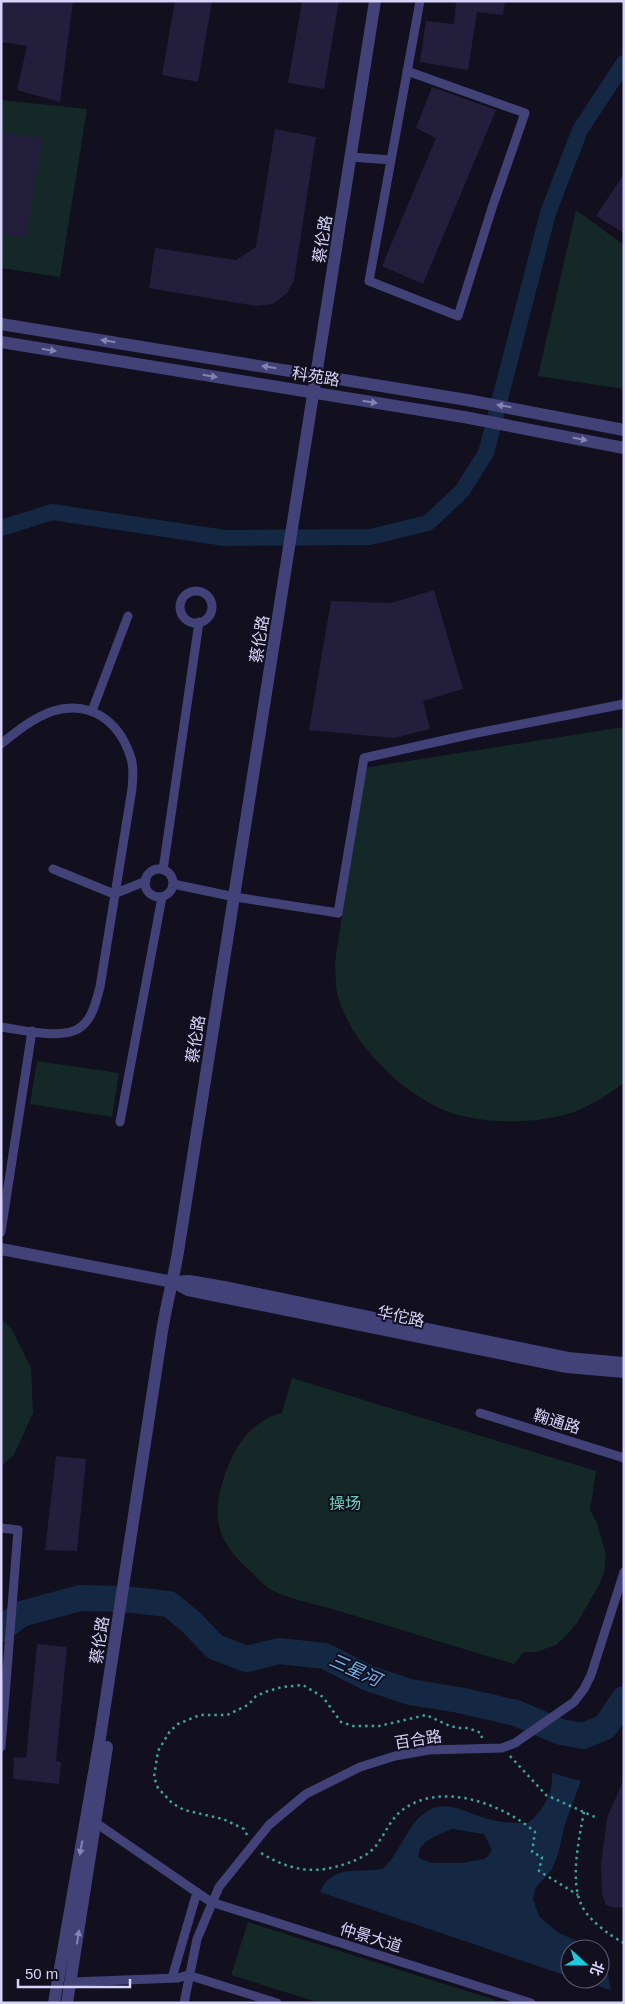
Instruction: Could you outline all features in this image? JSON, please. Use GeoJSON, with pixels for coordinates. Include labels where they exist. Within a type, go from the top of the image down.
{"type":"FeatureCollection","features":[{"type":"Feature","properties":{"kind":"street","name":"蔡伦路"},"geometry":{"type":"LineString","coordinates":[[67,2003],[96,1823],[167,1297],[173,1282],[235,897],[375,1]]}},
{"type":"Feature","properties":{"kind":"street","name":"科苑路"},"geometry":{"type":"LineString","coordinates":[[1,324],[317,374],[541,413],[624,430]]}},
{"type":"Feature","properties":{"kind":"street","name":"科苑路"},"geometry":{"type":"LineString","coordinates":[[1,342],[464,417],[624,448]]}},
{"type":"Feature","properties":{"kind":"street","name":"华佗路"},"geometry":{"type":"LineString","coordinates":[[1,1249],[173,1282],[189,1281],[224,1287],[568,1358],[624,1363]]}},
{"type":"Feature","properties":{"kind":"street","name":"华佗路"},"geometry":{"type":"LineString","coordinates":[[173,1282],[188,1290],[567,1367],[624,1372]]}},
{"type":"Feature","properties":{"kind":"street","name":"蔡伦路"},"geometry":{"type":"LineString","coordinates":[[54,2003],[121,1627]]}},
{"type":"Feature","properties":{"kind":"lane"},"geometry":{"type":"LineString","coordinates":[[407,71],[524,113],[458,316],[369,281],[407,71],[420,1]]}},
{"type":"Feature","properties":{"kind":"lane"},"geometry":{"type":"LineString","coordinates":[[351,156],[391,160]]}},
{"type":"Feature","properties":{"kind":"lane"},"geometry":{"type":"LineString","coordinates":[[92,711],[128,616]]}},
{"type":"Feature","properties":{"kind":"lane"},"geometry":{"type":"LineString","coordinates":[[163,870],[199,622]]}},
{"type":"Feature","properties":{"kind":"lane"},"geometry":{"type":"LineString","coordinates":[[173,884],[235,897],[338,913],[364,758],[624,704]]}},
{"type":"Feature","properties":{"kind":"lane"},"geometry":{"type":"LineString","coordinates":[[1,744],[36,718],[53,711],[73,708],[92,711],[108,722],[124,742],[131,756],[133,772],[132,789],[100,987],[96,1004],[90,1017],[82,1027],[72,1032],[60,1034],[1,1027]]}},
{"type":"Feature","properties":{"kind":"lane"},"geometry":{"type":"LineString","coordinates":[[53,870],[114,894],[146,880],[151,873],[159,870],[163,870],[171,876],[173,884],[170,892],[162,897],[153,896],[146,885],[146,880]]}},
{"type":"Feature","properties":{"kind":"lane"},"geometry":{"type":"LineString","coordinates":[[120,1122],[162,897]]}},
{"type":"Feature","properties":{"kind":"lane"},"geometry":{"type":"LineString","coordinates":[[1,1232],[32,1031]]}},
{"type":"Feature","properties":{"kind":"lane","name":"鞠通路"},"geometry":{"type":"LineString","coordinates":[[480,1413],[624,1458]]}},
{"type":"Feature","properties":{"kind":"lane"},"geometry":{"type":"LineString","coordinates":[[1,1528],[18,1530],[1,1747]]}},
{"type":"Feature","properties":{"kind":"lane","name":"百合路"},"geometry":{"type":"LineString","coordinates":[[184,2003],[196,1939],[211,1902],[219,1887],[269,1825],[306,1794],[360,1767],[395,1756],[429,1750],[502,1748],[526,1736],[563,1711],[574,1702],[584,1689],[591,1675],[624,1572]]}},
{"type":"Feature","properties":{"kind":"lane","name":"仲景大道"},"geometry":{"type":"LineString","coordinates":[[96,1823],[211,1902],[531,2003]]}},
{"type":"Feature","properties":{"kind":"lane"},"geometry":{"type":"LineString","coordinates":[[175,1978],[200,1894]]}},
{"type":"Feature","properties":{"kind":"lane"},"geometry":{"type":"LineString","coordinates":[[70,1982],[175,1978],[188,1975],[277,2003]]}},
{"type":"Feature","properties":{"kind":"path"},"geometry":{"type":"LineString","coordinates":[[487,1749],[481,1733],[468,1728],[450,1726],[426,1715],[379,1726],[353,1726],[341,1722],[323,1697],[303,1685],[282,1687],[268,1691],[256,1696],[248,1705],[227,1715],[200,1715],[178,1724],[170,1731],[158,1751],[154,1777],[158,1788],[172,1803],[184,1810],[223,1819],[244,1828],[252,1845],[261,1854],[294,1869],[330,1869],[355,1860],[371,1851],[395,1816],[414,1802],[439,1797],[478,1801],[507,1812],[535,1832],[532,1852],[542,1857],[539,1871],[578,1895]]}},
{"type":"Feature","properties":{"kind":"path"},"geometry":{"type":"LineString","coordinates":[[502,1748],[546,1795],[597,1818]]}},
{"type":"Feature","properties":{"kind":"path"},"geometry":{"type":"LineString","coordinates":[[584,1812],[576,1874],[581,1906],[589,1916],[624,1944]]}},
{"type":"Feature","properties":{"kind":"green space"},"geometry":{"type":"Polygon","coordinates":[[[1,100],[87,109],[60,277],[1,268],[1,100]]]}},
{"type":"Feature","properties":{"kind":"green space"},"geometry":{"type":"Polygon","coordinates":[[[576,210],[624,245],[624,389],[538,376],[576,210]]]}},
{"type":"Feature","properties":{"kind":"green space"},"geometry":{"type":"Polygon","coordinates":[[[624,727],[624,1083],[585,1107],[571,1113],[539,1120],[485,1120],[452,1113],[437,1107],[403,1085],[374,1058],[352,1028],[343,1011],[337,993],[335,962],[364,768],[624,727]]]}},
{"type":"Feature","properties":{"kind":"green space"},"geometry":{"type":"Polygon","coordinates":[[[37,1061],[119,1073],[112,1117],[30,1104],[37,1061]]]}},
{"type":"Feature","properties":{"kind":"green space"},"geometry":{"type":"Polygon","coordinates":[[[1,1319],[11,1328],[31,1368],[33,1413],[14,1455],[1,1466],[1,1319]]]}},
{"type":"Feature","properties":{"kind":"green space","name":"操场"},"geometry":{"type":"Polygon","coordinates":[[[292,1378],[596,1471],[590,1510],[597,1523],[606,1555],[604,1573],[577,1623],[566,1636],[556,1645],[536,1652],[524,1652],[514,1664],[289,1597],[273,1591],[262,1583],[229,1549],[220,1528],[218,1505],[224,1477],[238,1446],[252,1429],[261,1422],[282,1413],[292,1378]]]}},
{"type":"Feature","properties":{"kind":"green space"},"geometry":{"type":"Polygon","coordinates":[[[248,1922],[495,2000],[494,2003],[320,2003],[231,1975],[248,1922]]]}},
{"type":"Feature","properties":{"kind":"water"},"geometry":{"type":"Polygon","coordinates":[[[552,1773],[581,1781],[565,1824],[558,1854],[552,1869],[535,1889],[533,1899],[539,1916],[557,1932],[572,1939],[560,1939],[560,1974],[320,1892],[331,1877],[339,1873],[383,1869],[391,1860],[414,1823],[424,1813],[434,1808],[454,1807],[496,1821],[528,1823],[543,1807],[551,1787],[552,1773]],[[452,1829],[429,1839],[421,1847],[419,1858],[432,1863],[462,1863],[484,1859],[492,1850],[484,1834],[452,1829]]]}},
{"type":"Feature","properties":{"kind":"building"},"geometry":{"type":"Polygon","coordinates":[[[1,1],[73,1],[60,102],[17,90],[27,46],[1,42],[1,1]]]}},
{"type":"Feature","properties":{"kind":"building"},"geometry":{"type":"Polygon","coordinates":[[[175,1],[212,1],[198,82],[162,75],[175,1]]]}},
{"type":"Feature","properties":{"kind":"building"},"geometry":{"type":"Polygon","coordinates":[[[302,1],[339,1],[324,89],[288,83],[302,1]]]}},
{"type":"Feature","properties":{"kind":"building"},"geometry":{"type":"Polygon","coordinates":[[[456,1],[505,1],[503,15],[477,12],[468,70],[420,62],[426,21],[454,24],[456,1]]]}},
{"type":"Feature","properties":{"kind":"building"},"geometry":{"type":"Polygon","coordinates":[[[432,87],[496,110],[423,284],[382,266],[436,138],[416,128],[432,87]]]}},
{"type":"Feature","properties":{"kind":"building"},"geometry":{"type":"Polygon","coordinates":[[[275,129],[316,137],[294,280],[287,293],[273,304],[256,306],[149,288],[155,248],[236,260],[256,247],[275,129]]]}},
{"type":"Feature","properties":{"kind":"building"},"geometry":{"type":"Polygon","coordinates":[[[1,132],[42,138],[26,238],[1,235],[1,132]]]}},
{"type":"Feature","properties":{"kind":"building"},"geometry":{"type":"Polygon","coordinates":[[[624,174],[624,233],[596,216],[624,174]]]}},
{"type":"Feature","properties":{"kind":"building"},"geometry":{"type":"Polygon","coordinates":[[[434,590],[463,689],[423,701],[430,729],[394,738],[309,730],[331,601],[391,603],[434,590]]]}},
{"type":"Feature","properties":{"kind":"building"},"geometry":{"type":"Polygon","coordinates":[[[56,1456],[86,1459],[77,1551],[45,1550],[56,1456]]]}},
{"type":"Feature","properties":{"kind":"building"},"geometry":{"type":"Polygon","coordinates":[[[37,1644],[67,1647],[56,1761],[61,1762],[59,1784],[13,1779],[14,1757],[26,1758],[37,1644]]]}},
{"type":"Feature","properties":{"kind":"building"},"geometry":{"type":"Polygon","coordinates":[[[624,1779],[624,1907],[614,1908],[606,1905],[602,1894],[601,1864],[607,1818],[624,1779]]]}},
{"type":"Feature","properties":{"kind":"waterway"},"geometry":{"type":"LineString","coordinates":[[1,528],[52,512],[225,538],[370,537],[428,523],[462,491],[486,453],[548,213],[580,130],[624,63]]}},
{"type":"Feature","properties":{"kind":"waterway","name":"三星河"},"geometry":{"type":"LineString","coordinates":[[1,1629],[21,1614],[80,1598],[122,1599],[169,1604],[191,1622],[215,1647],[247,1659],[279,1651],[325,1656],[368,1678],[410,1692],[459,1700],[516,1713],[561,1732],[583,1736],[605,1727],[624,1699]]}}]}
